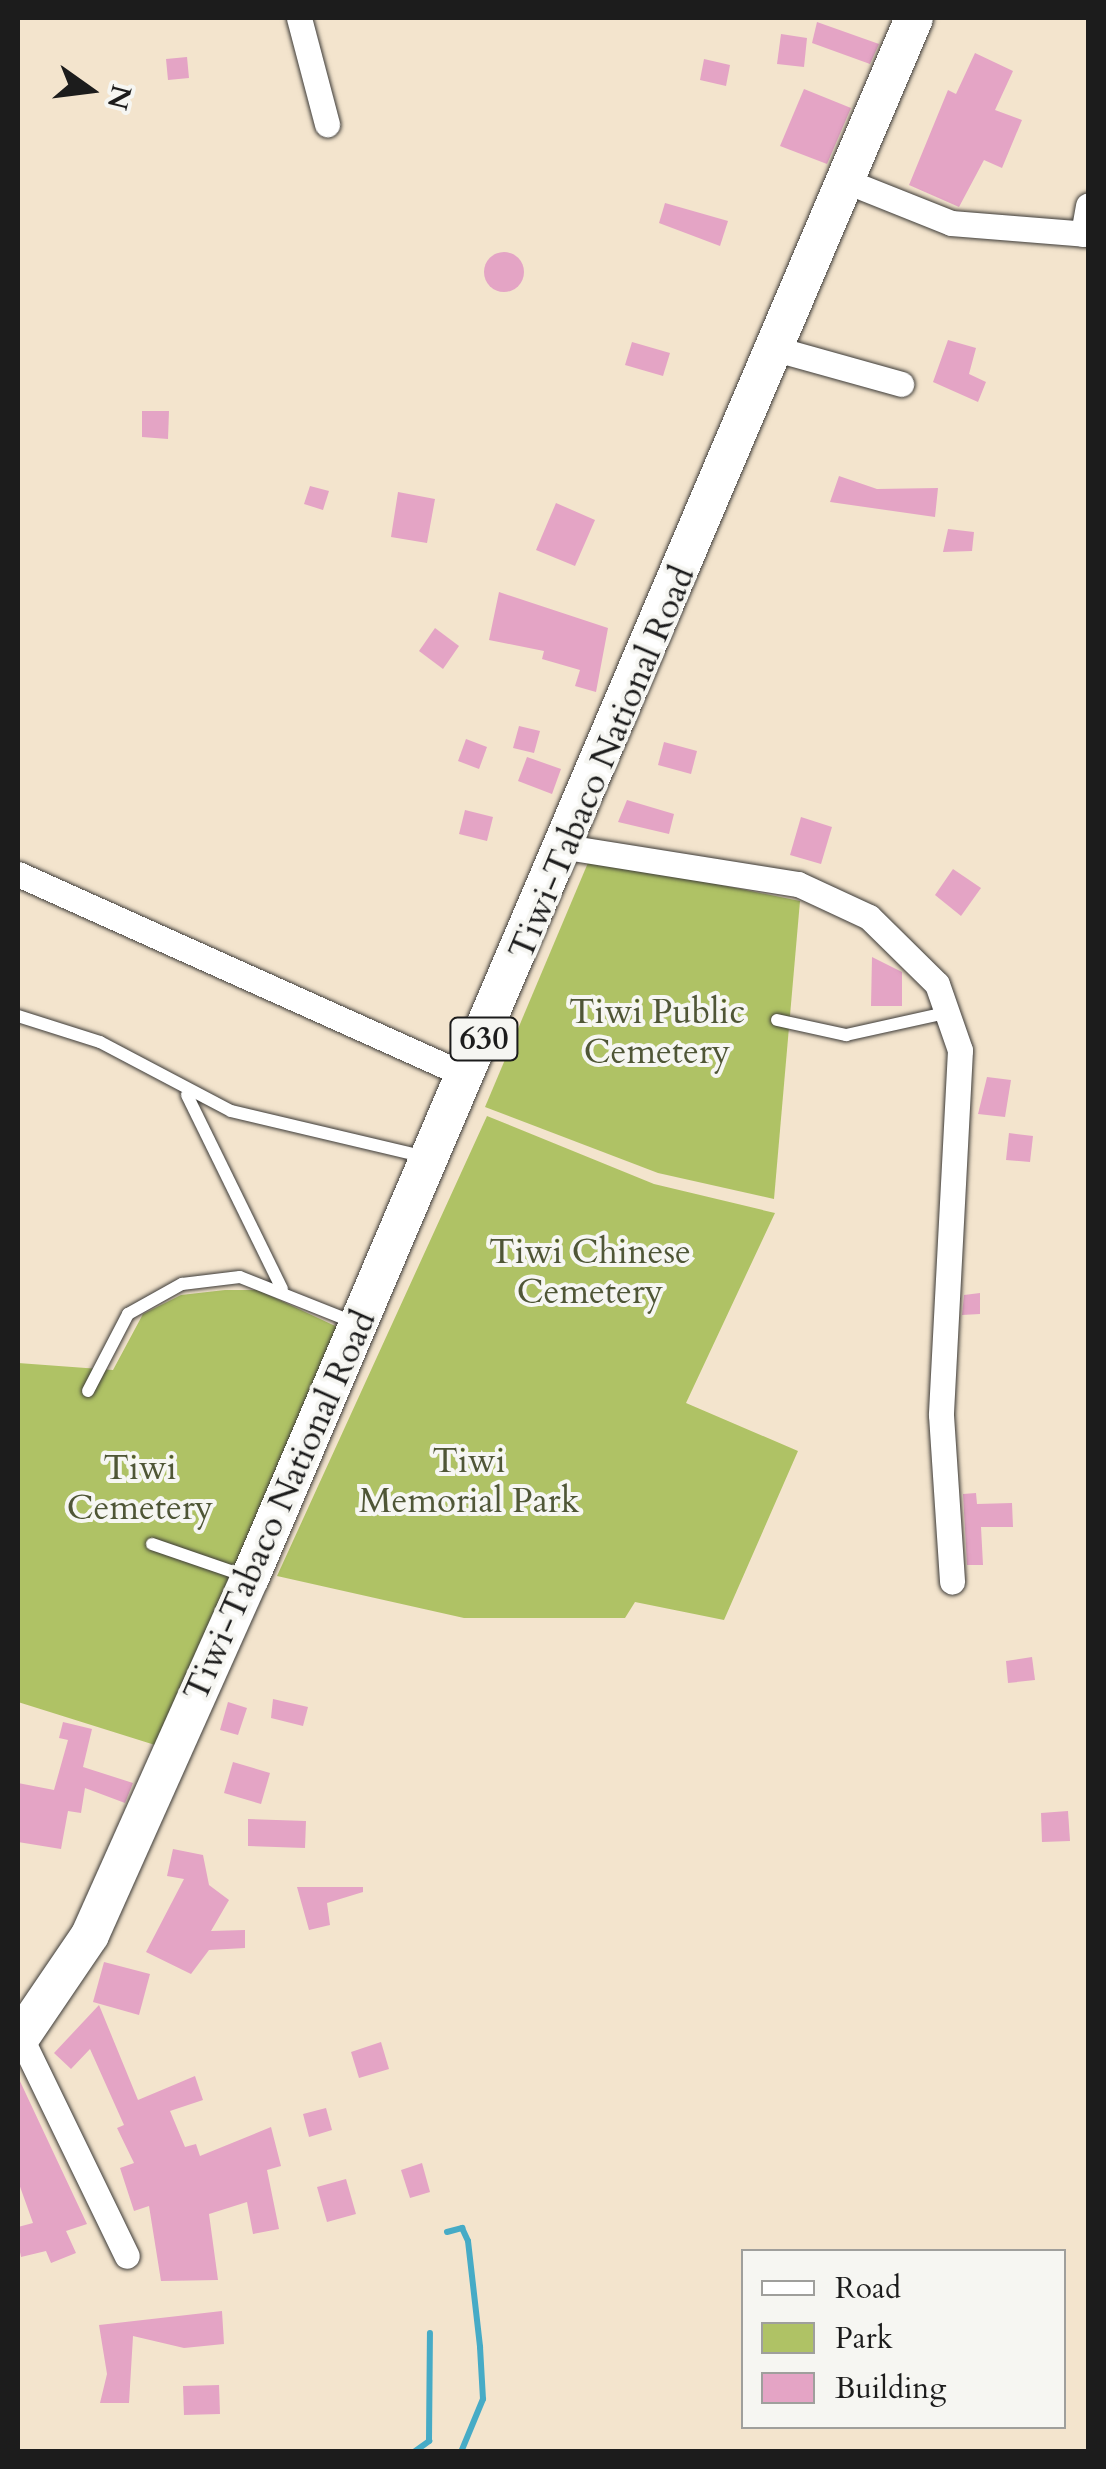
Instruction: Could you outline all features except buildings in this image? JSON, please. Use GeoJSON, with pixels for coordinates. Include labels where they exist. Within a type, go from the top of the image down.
{"type":"FeatureCollection","features":[{"type":"Feature","properties":{"kind":"main road","name":"Tiwi-Tabaco National Road"},"geometry":{"type":"LineString","coordinates":[[19,2039],[90,1935],[250,1578],[566,847],[914,18]]}},
{"type":"Feature","properties":{"kind":"street"},"geometry":{"type":"LineString","coordinates":[[299,18],[327,124]]}},
{"type":"Feature","properties":{"kind":"street"},"geometry":{"type":"LineString","coordinates":[[846,181],[951,223],[1086,234],[1088,205]]}},
{"type":"Feature","properties":{"kind":"street"},"geometry":{"type":"LineString","coordinates":[[776,349],[901,384]]}},
{"type":"Feature","properties":{"kind":"street"},"geometry":{"type":"LineString","coordinates":[[566,847],[756,872],[836,898],[919,958],[950,1012],[960,1050],[940,1516],[952,1582]]}},
{"type":"Feature","properties":{"kind":"street"},"geometry":{"type":"LineString","coordinates":[[18,874],[468,1076]]}},
{"type":"Feature","properties":{"kind":"street"},"geometry":{"type":"LineString","coordinates":[[19,2039],[127,2256]]}},
{"type":"Feature","properties":{"kind":"lane"},"geometry":{"type":"LineString","coordinates":[[777,1020],[846,1035],[950,1012]]}},
{"type":"Feature","properties":{"kind":"lane"},"geometry":{"type":"LineString","coordinates":[[18,1016],[100,1042],[187,1095],[432,1159]]}},
{"type":"Feature","properties":{"kind":"lane"},"geometry":{"type":"LineString","coordinates":[[187,1095],[284,1291]]}},
{"type":"Feature","properties":{"kind":"lane"},"geometry":{"type":"LineString","coordinates":[[88,1390],[111,1338],[154,1294],[217,1277],[284,1291],[360,1325]]}},
{"type":"Feature","properties":{"kind":"lane"},"geometry":{"type":"LineString","coordinates":[[152,1544],[250,1578]]}},
{"type":"Feature","properties":{"kind":"green space","name":"Tiwi Public Cemetery"},"geometry":{"type":"Polygon","coordinates":[[[590,858],[800,901],[774,1199],[658,1173],[485,1107],[590,858]]]}},
{"type":"Feature","properties":{"kind":"green space","name":"Tiwi Memorial Park"},"geometry":{"type":"Polygon","coordinates":[[[487,1116],[654,1184],[775,1213],[686,1403],[798,1451],[724,1620],[635,1602],[625,1618],[464,1618],[277,1576],[487,1116]]]}},
{"type":"Feature","properties":{"kind":"green space","name":"Tiwi Cemetery"},"geometry":{"type":"Polygon","coordinates":[[[258,1290],[346,1331],[155,1745],[18,1702],[18,1363],[113,1370],[143,1314],[181,1295],[258,1290]]]}},
{"type":"Feature","properties":{"kind":"waterway"},"geometry":{"type":"LineString","coordinates":[[447,2232],[462,2228],[468,2241],[480,2347],[483,2399],[461,2452]]}},
{"type":"Feature","properties":{"kind":"waterway"},"geometry":{"type":"LineString","coordinates":[[414,2452],[429,2441],[430,2333]]}},
{"type":"Feature","properties":{"kind":"park label","name":"Tiwi Chinese Cemetery"},"geometry":{"type":"Point","coordinates":[590,1272]}}]}
